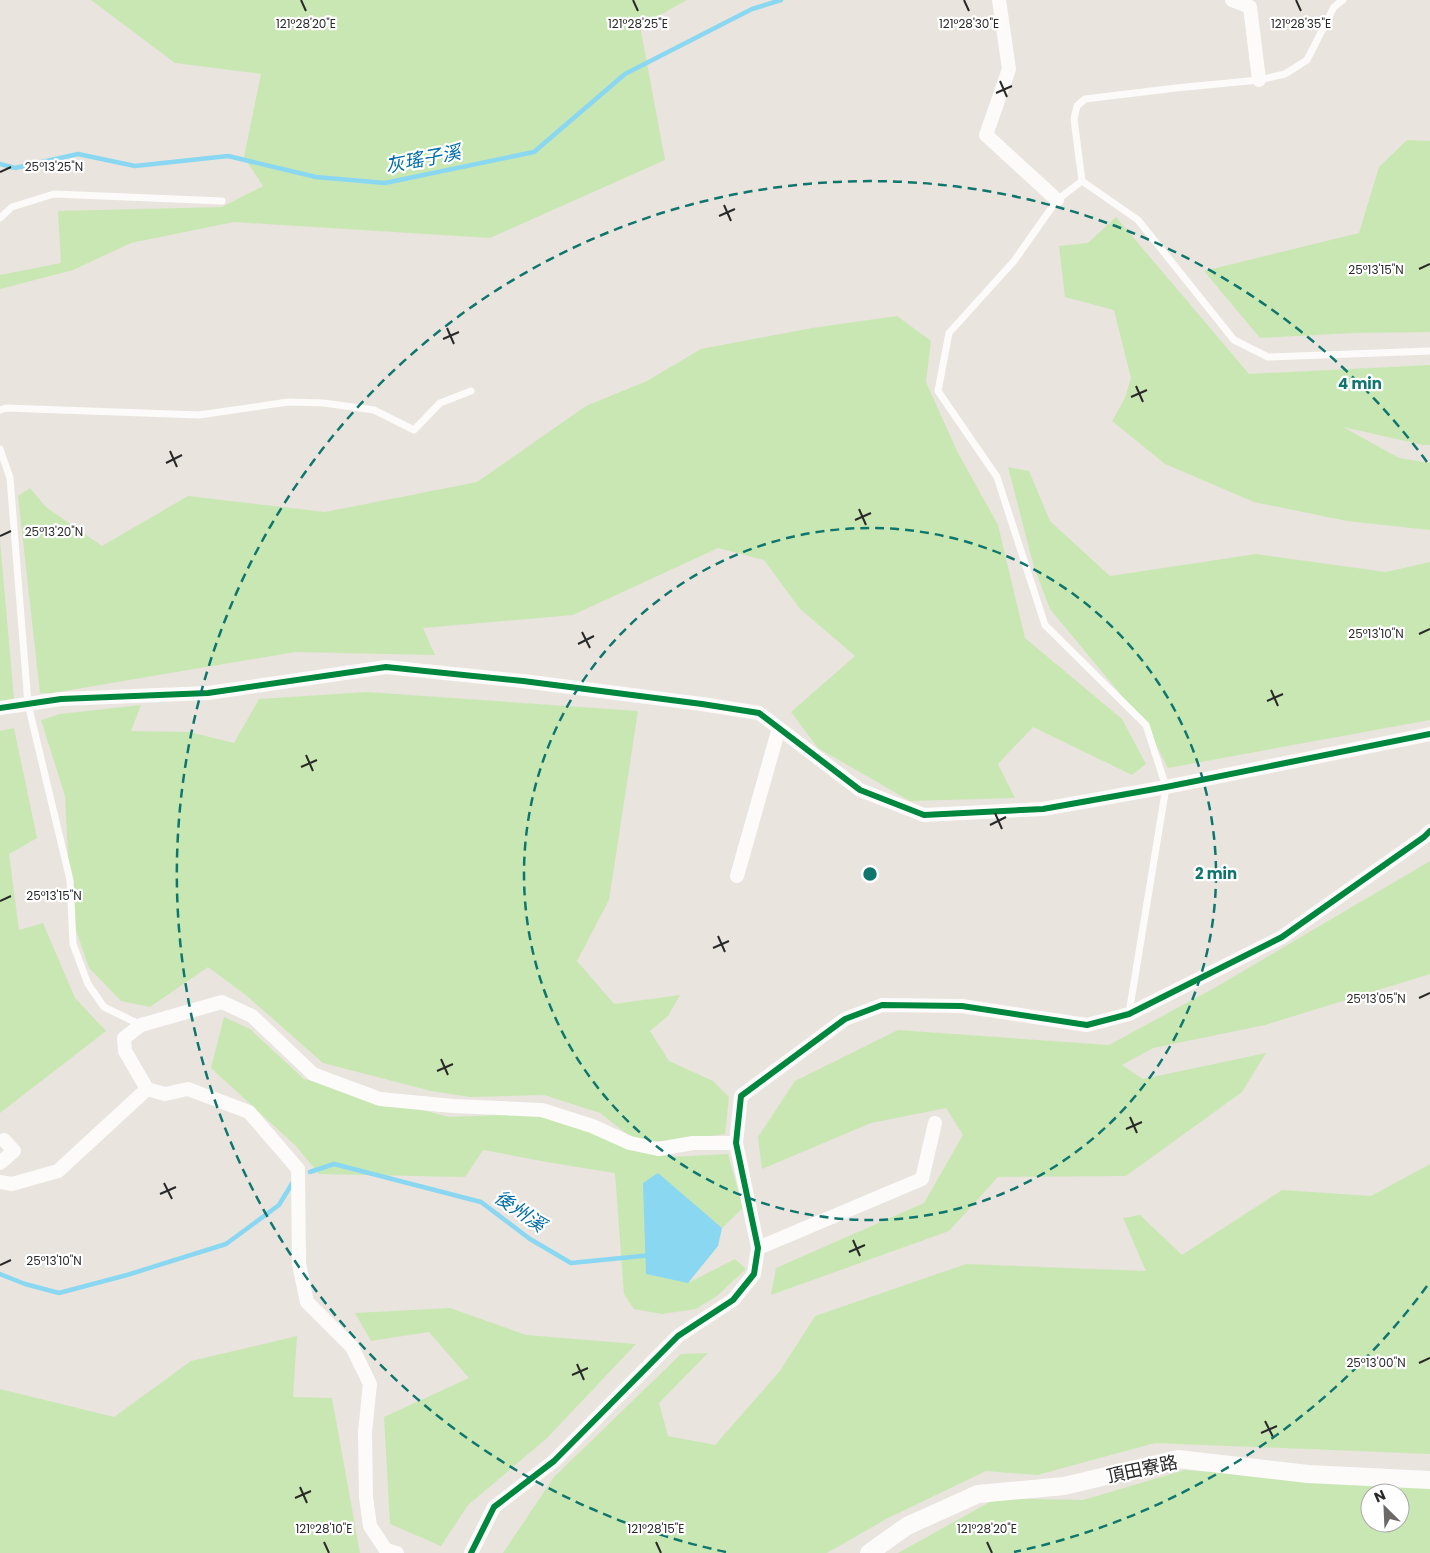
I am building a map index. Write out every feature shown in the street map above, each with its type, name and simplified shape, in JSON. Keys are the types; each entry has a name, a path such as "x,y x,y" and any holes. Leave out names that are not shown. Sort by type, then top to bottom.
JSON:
{"street":[{"path":"999,0 1009,69 986,135 1057,200"},
{"path":"1232,0 1250,7 1258,80"},
{"path":"0,708 61,699 208,693 386,668 523,681 702,704 760,714 860,790 924,815 1043,809 1166,787 1430,734"},
{"path":"737,876 779,728"},
{"path":"471,1553 494,1507 554,1462 678,1336 733,1300 754,1274 758,1248 736,1143 741,1096 844,1019 882,1005 962,1006 1087,1025 1129,1014 1282,937 1430,831"},
{"path":"397,1553 386,1550 370,1526 366,1496 365,1432 370,1384 352,1347 307,1302 299,1264 298,1169 249,1112 188,1089 165,1094 146,1089 126,1051 124,1038 141,1026 222,1002 252,1016 313,1074 380,1099 453,1106 542,1110 592,1126 630,1144 658,1149 693,1143 736,1143"},
{"path":"0,1182 12,1184 58,1170 146,1089"},
{"path":"758,1248 922,1179 936,1123"},
{"path":"0,1163 14,1151 4,1140"},
{"name":"頂田寮路","path":"869,1553 907,1526 978,1494 1064,1486 1178,1459 1308,1474 1430,1480"}],"lane":[{"path":"1344,0 1334,7 1307,60 1285,74 1258,80 1085,99 1077,106 1074,118 1082,181 1138,220 1234,340 1268,357 1430,351"},
{"path":"1082,181 1057,200 1014,261 949,333 938,391 997,477 1044,625 1146,725 1166,787 1129,1014"},
{"path":"0,218 12,207 54,194 222,201"},
{"path":"0,410 6,408 199,415 288,402 324,403 374,410 414,430 440,403 471,391"},
{"path":"0,449 10,478 28,704 70,880 73,944 88,984 104,1007 141,1026"}],"green space":[{"path":"91,0 687,0 640,26 665,160 490,238 234,222 131,243 73,270 0,289 0,275 61,263 58,211 222,207 263,186 244,157 261,74 175,63"},
{"path":"1407,140 1430,141 1430,332 1353,333 1260,338 1204,271 1359,233 1379,167"},
{"path":"1116,217 1249,374 1430,365 1430,445 1343,427 1399,458 1430,463 1430,530 1347,521 1254,502 1165,464 1112,421 1125,398 1131,378 1114,310 1065,297 1059,246 1088,243"},
{"path":"897,316 931,341 926,382 957,451 998,525 1025,638 1122,719 1146,764 1132,775 1033,727 998,764 1015,798 910,801 818,748 791,712 855,656 800,609 764,560 718,548 573,615 423,628 435,655 295,652 53,693 40,693 18,496 30,488 46,507 102,546 188,496 325,512 477,482 586,406 647,381 701,349 812,328"},
{"path":"1008,467 1029,471 1050,521 1110,576 1256,554 1386,572 1430,562 1430,720 1168,768 1146,725 1050,609 1034,567"},
{"path":"0,540 14,699 0,701"},
{"path":"367,692 638,711 609,900 577,961 614,1004 680,995 668,1016 650,1031 669,1061 713,1081 729,1097 725,1134 676,1141 636,1141 600,1113 544,1095 470,1097 431,1091 323,1063 247,996 208,967 150,1007 121,1001 89,968 71,915 65,796 41,720 60,714 141,705 131,731 189,732 234,743 259,699"},
{"path":"14,728 37,838 9,854 19,930 43,923 75,998 106,1031 0,1113 0,731"},
{"path":"1430,861 1430,974 1265,1025 1153,1048 1122,1065 1143,1079 1266,1053 1242,1092 1126,1176 998,1177 949,1231 771,1295 776,1268 924,1203 963,1135 946,1108 871,1123 762,1169 758,1137 795,1081 898,1030 1109,1045 1216,987"},
{"path":"224,1017 250,1029 304,1079 449,1117 535,1114 586,1130 628,1149 670,1157 728,1154 743,1208 722,1228 700,1210 688,1283 735,1259 746,1269 717,1296 696,1309 662,1314 634,1309 624,1294 615,1173 483,1150 465,1177 319,1174 296,1146 211,1068"},
{"path":"1430,1164 1430,1454 1155,1443 1037,1475 986,1471 886,1519 827,1553 503,1553 554,1477 681,1354 708,1353 659,1403 668,1436 715,1445 780,1371 815,1316 966,1264 1146,1271 1123,1218 1140,1215 1182,1255 1282,1190 1371,1196"},
{"path":"450,1308 526,1335 636,1344 547,1438 468,1505 441,1546 390,1524 384,1417 469,1378 429,1332 371,1341 355,1313"},
{"path":"297,1336 293,1397 332,1398 360,1553 0,1553 0,1389 114,1417 191,1361"},
{"path":"1185,1470 1362,1483 1360,1483 1360,1533 1410,1533 1410,1487 1430,1488 1430,1553 898,1553 997,1498 1083,1500"}],"water":[{"path":"658,1173 722,1228 718,1246 688,1283 646,1274 643,1183"}],"waterway":[{"name":"灰瑤子溪","path":"0,164 15,168 78,154 135,166 228,156 316,177 385,183 534,152 625,74 752,9 781,0"},
{"name":"後州溪","path":"310,1172 334,1164 481,1202 530,1239 571,1263 652,1255"},
{"name":"後州溪","path":"0,1274 25,1284 59,1293 127,1275 226,1244 279,1205 293,1182"}],"cycle path":[{"path":"0,708 61,699 208,693 386,667 523,681 759,713 860,790 924,815 1043,809 1166,787 1430,734"},
{"path":"471,1553 494,1507 554,1461 678,1336 733,1300 754,1274 758,1248 736,1143 741,1096 845,1019 882,1005 962,1006 1087,1025 1129,1014 1282,937 1430,831"}]}
